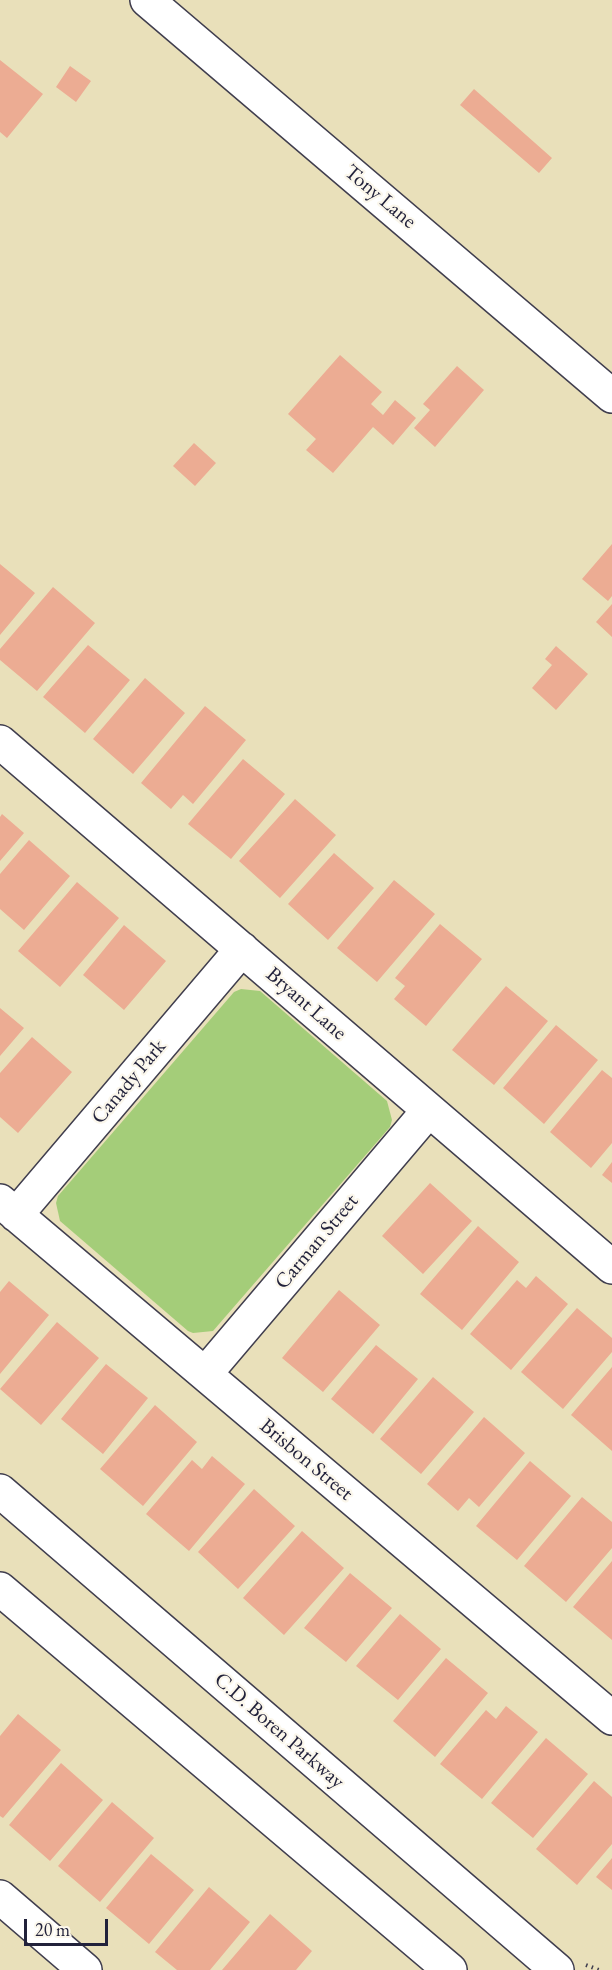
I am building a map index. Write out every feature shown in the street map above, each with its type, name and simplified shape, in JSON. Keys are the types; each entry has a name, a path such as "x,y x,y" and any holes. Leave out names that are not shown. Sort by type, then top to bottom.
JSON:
{"street":[{"name":"Tony Lane","path":"147,0 612,396"},
{"name":"Bryant Lane","path":"0,742 612,1267"},
{"name":"Canady Park","path":"8,1208 242,949"},
{"name":"Carman Street","path":"205,1374 429,1110"},
{"name":"Brisbon Street","path":"8,1208 612,1718"},
{"name":"C.D. Boren Parkway","path":"0,1491 557,1970"},
{"path":"0,1589 450,1970"},
{"path":"0,1897 85,1970"}],"green space":[{"path":"241,989 260,991 387,1101 392,1120 390,1127 213,1331 193,1333 60,1221 56,1203 58,1196 234,992"}],"building":[{"path":"0,60 43,94 7,138 0,132"},
{"path":"70,66 91,81 76,102 56,87"},
{"path":"474,89 552,158 539,173 460,105"},
{"path":"340,355 382,392 371,404 383,415 395,400 416,418 393,445 373,427 333,473 306,450 316,439 288,414"},
{"path":"457,366 484,390 435,447 414,428 430,410 423,404"},
{"path":"194,443 216,463 195,486 173,466"},
{"path":"612,544 612,596 608,601 582,579"},
{"path":"0,564 35,593 0,635"},
{"path":"53,587 95,623 37,691 0,660 0,649"},
{"path":"612,604 612,637 596,622"},
{"path":"88,645 130,680 85,733 43,697"},
{"path":"556,646 588,674 556,710 532,688 552,665 545,659"},
{"path":"145,678 185,713 133,774 93,739"},
{"path":"205,706 246,740 193,804 183,795 171,809 141,783"},
{"path":"243,759 285,794 231,859 188,824"},
{"path":"295,799 336,835 280,898 239,861"},
{"path":"2,814 24,833 0,861 0,817"},
{"path":"29,840 70,876 24,930 0,909 0,874"},
{"path":"334,853 374,888 328,940 288,904"},
{"path":"394,880 435,914 377,982 337,948"},
{"path":"77,882 119,918 60,987 18,951"},
{"path":"440,924 482,959 426,1026 394,999 405,986 395,978"},
{"path":"124,925 166,961 124,1010 83,975"},
{"path":"506,986 548,1021 494,1085 452,1050"},
{"path":"0,1008 24,1028 0,1056"},
{"path":"556,1025 598,1060 544,1124 503,1088"},
{"path":"32,1037 72,1072 18,1133 0,1117 0,1073"},
{"path":"602,1070 612,1078 612,1143 591,1168 550,1132"},
{"path":"612,1162 612,1183 602,1175"},
{"path":"430,1183 472,1221 423,1274 382,1236"},
{"path":"478,1226 519,1262 462,1330 420,1294"},
{"path":"536,1276 568,1304 511,1370 470,1334 517,1280 526,1288"},
{"path":"9,1281 49,1315 0,1374 0,1292"},
{"path":"339,1290 380,1325 323,1392 282,1358"},
{"path":"577,1308 612,1338 612,1352 563,1409 521,1372"},
{"path":"57,1322 99,1358 41,1425 0,1389"},
{"path":"376,1345 418,1379 373,1434 331,1399"},
{"path":"106,1364 148,1398 103,1454 61,1419"},
{"path":"612,1367 612,1451 571,1415"},
{"path":"433,1377 474,1412 421,1474 380,1439"},
{"path":"155,1405 197,1442 143,1506 100,1469"},
{"path":"484,1417 525,1453 479,1507 469,1498 458,1511 427,1484"},
{"path":"212,1456 245,1484 189,1551 146,1514 192,1460 202,1469"},
{"path":"530,1461 571,1496 517,1560 476,1526"},
{"path":"254,1489 295,1526 238,1589 198,1552"},
{"path":"582,1497 612,1522 612,1548 566,1602 524,1566"},
{"path":"302,1531 344,1568 284,1635 243,1598"},
{"path":"612,1561 612,1640 573,1607"},
{"path":"350,1573 392,1608 346,1662 304,1628"},
{"path":"400,1614 441,1649 398,1700 356,1666"},
{"path":"446,1658 488,1693 435,1757 393,1721"},
{"path":"506,1706 538,1732 482,1799 440,1764 486,1710 496,1719"},
{"path":"18,1714 61,1750 3,1818 0,1816 0,1736"},
{"path":"546,1738 588,1774 533,1838 491,1803"},
{"path":"61,1763 103,1800 50,1861 9,1825"},
{"path":"594,1781 612,1797 612,1844 577,1885 536,1849"},
{"path":"112,1802 154,1838 100,1902 58,1866"},
{"path":"151,1854 194,1890 149,1944 106,1908"},
{"path":"612,1858 612,1890 596,1877"},
{"path":"209,1887 250,1922 210,1970 177,1970 155,1952"},
{"path":"270,1914 312,1951 296,1970 222,1970"}]}
